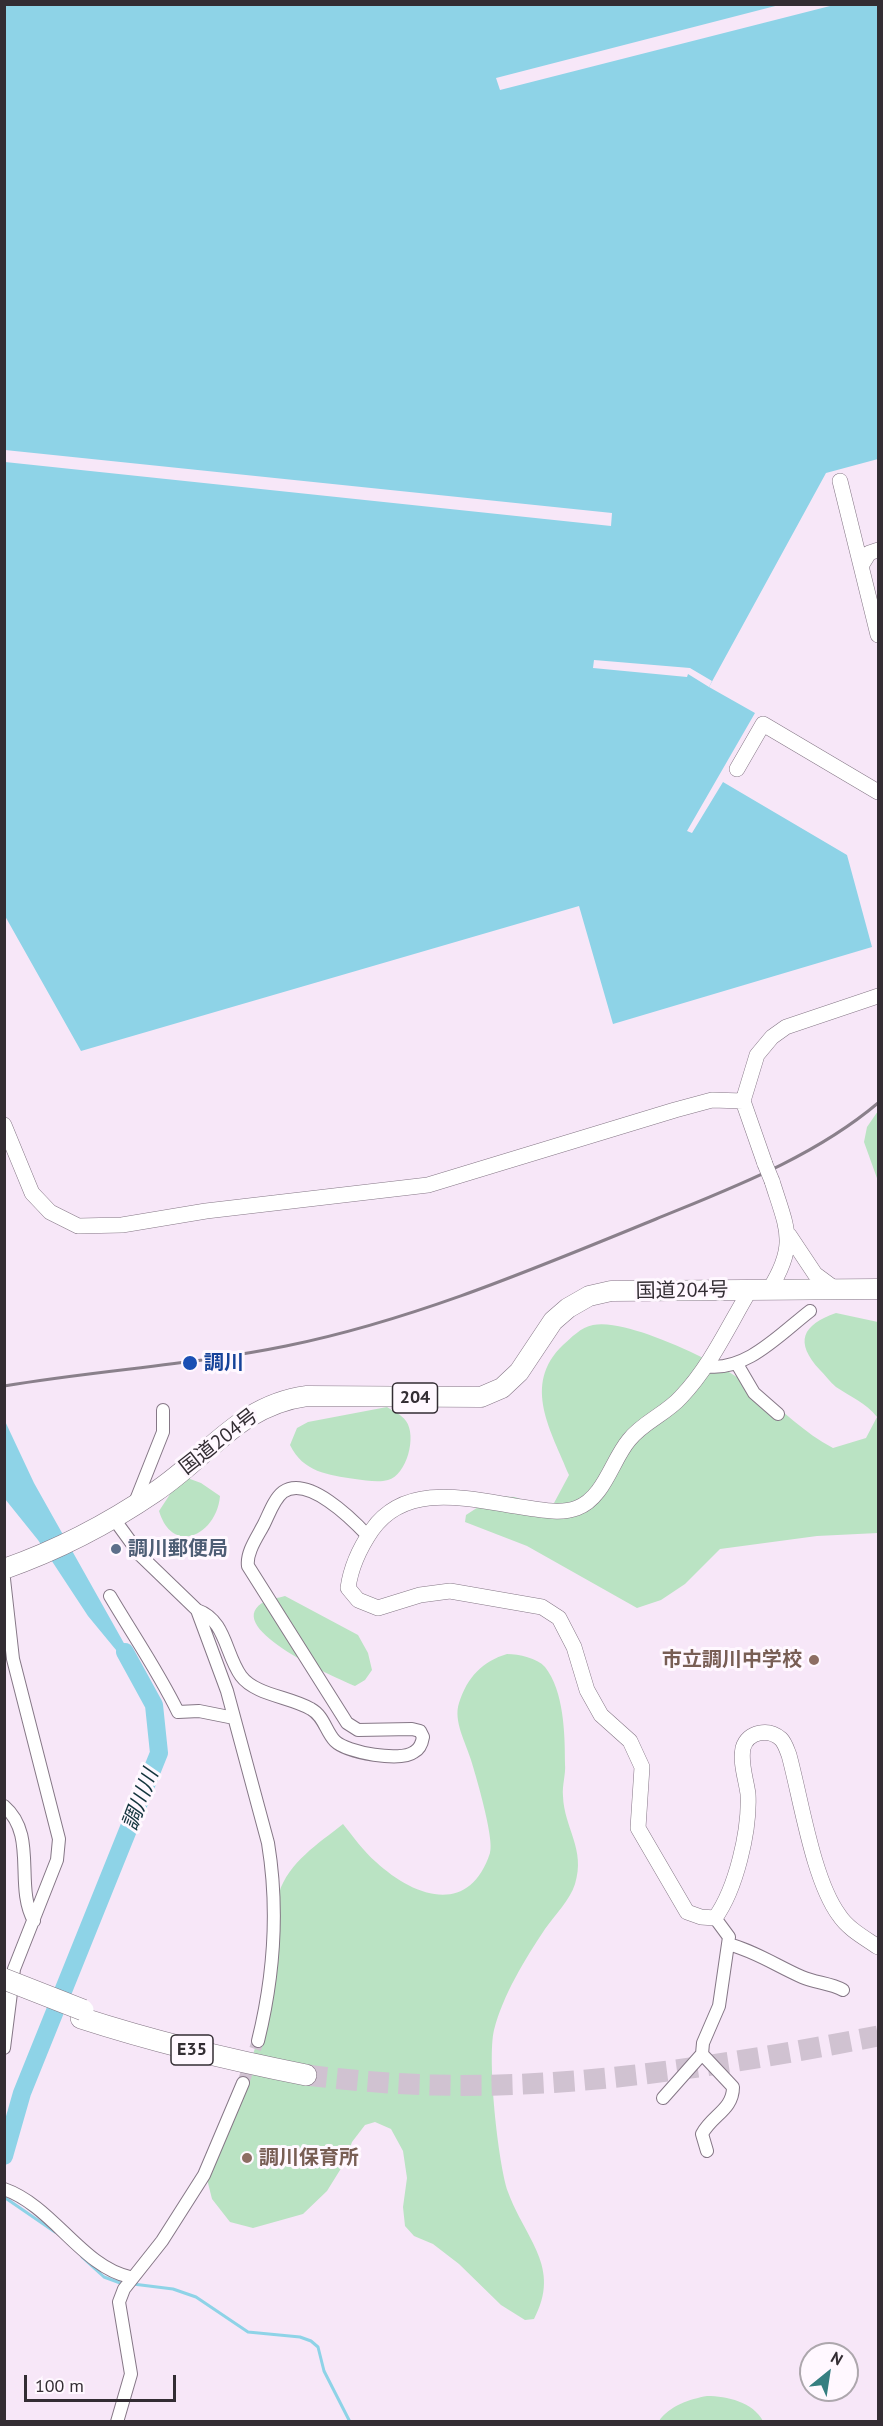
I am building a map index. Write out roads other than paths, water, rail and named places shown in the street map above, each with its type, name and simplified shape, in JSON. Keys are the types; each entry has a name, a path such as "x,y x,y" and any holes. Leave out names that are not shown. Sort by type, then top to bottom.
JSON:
{"highway":[{"name":"国道204号","path":"4,1569 39,1556 114,1519 199,1458 240,1422 259,1409 281,1400 307,1396 481,1397 502,1388 519,1372 553,1321 589,1296 611,1291 879,1289"},
{"name":"E35","path":"4,1979 82,2014"},
{"name":"E35","path":"4,1987 141,2037 228,2059 307,2071"}],"street":[{"path":"840,482 879,635"},
{"path":"861,566 869,553 879,550"},
{"path":"736,769 763,724 879,792"},
{"path":"838,1291 815,1274 789,1234 743,1101 757,1055 772,1037 786,1027 879,996"},
{"path":"4,1125 32,1193 50,1212 78,1226 111,1225 428,1185 693,1105 712,1100 743,1101"},
{"path":"663,2098 702,2054 703,2043 718,2006 729,1937 715,1918 701,1917 687,1912 638,1828 642,1767 630,1741 601,1715 587,1690 574,1647 559,1618 542,1607 450,1590 420,1595 378,1608 358,1600 348,1588 351,1566 381,1517 417,1498 450,1496 555,1512 579,1508 597,1493 628,1440 642,1426 669,1410 683,1396 786,1258 789,1234"},
{"path":"705,1366 715,1368 737,1364 810,1311"},
{"path":"737,1364 754,1393 778,1414"},
{"path":"133,1506 163,1432 163,1410"},
{"path":"114,1519 141,1556 197,1610 214,1619 241,1677 250,1685 299,1702 315,1711 335,1741 344,1748 400,1757 414,1753 422,1745 423,1737 420,1731 412,1729 358,1730 347,1723 248,1566 249,1556 274,1504 281,1493 291,1488 302,1489 327,1500 368,1536"},
{"path":"4,1579 13,1659 59,1839 57,1860 14,1969 4,2048"},
{"path":"110,1596 143,1652 156,1667 178,1712 199,1711 234,1719"},
{"path":"197,1610 234,1719 268,1843 272,1867 275,1928 273,1957 258,2041"},
{"path":"715,1918 721,1910 740,1856 746,1830 748,1794 742,1763 743,1746 748,1738 759,1732 769,1732 782,1740 789,1755 823,1887 839,1916 860,1936 879,1947"},
{"path":"4,1806 22,1834 27,1909 34,1921"},
{"path":"728,1944 749,1950 805,1978 829,1982 843,1990"},
{"path":"702,2054 733,2087 730,2104 702,2134 707,2151"},
{"path":"117,2421 131,2374 120,2302 128,2282 151,2256 204,2175 243,2083"},
{"path":"8,2191 57,2224 105,2268 128,2282"}],"water":[{"path":"4,5 878,5 878,459 826,473 709,687 755,713 687,831 692,833 723,782 847,855 872,947 613,1024 579,906 81,1051 5,916"},
{"path":"4,1419 34,1483 139,1670 135,1673 88,1616 38,1540 5,1499"}],"waterway":[{"name":"調川川","path":"4,2156 22,2093 159,1753 154,1705 125,1652"},
{"path":"4,2197 55,2232"},
{"path":"82,2257 104,2277 123,2284"},
{"path":"133,2284 173,2289 196,2297 248,2332 300,2337 311,2341 318,2347 324,2371 350,2422"}],"tunnel":[{"path":"306,2075 369,2082 417,2084 545,2083 601,2079 713,2065 878,2036"},
{"path":"243,2083 258,2041"}],"railway":[{"path":"4,1386 251,1353 334,1335 428,1307 566,1256 744,1182 800,1155 853,1122 878,1103"}],"place":[{"name":"調川","path":"190,1363"},
{"name":"調川郵便局","path":"116,1549"},
{"name":"市立調川中学校","path":"814,1660"},
{"name":"調川保育所","path":"247,2158"}]}
